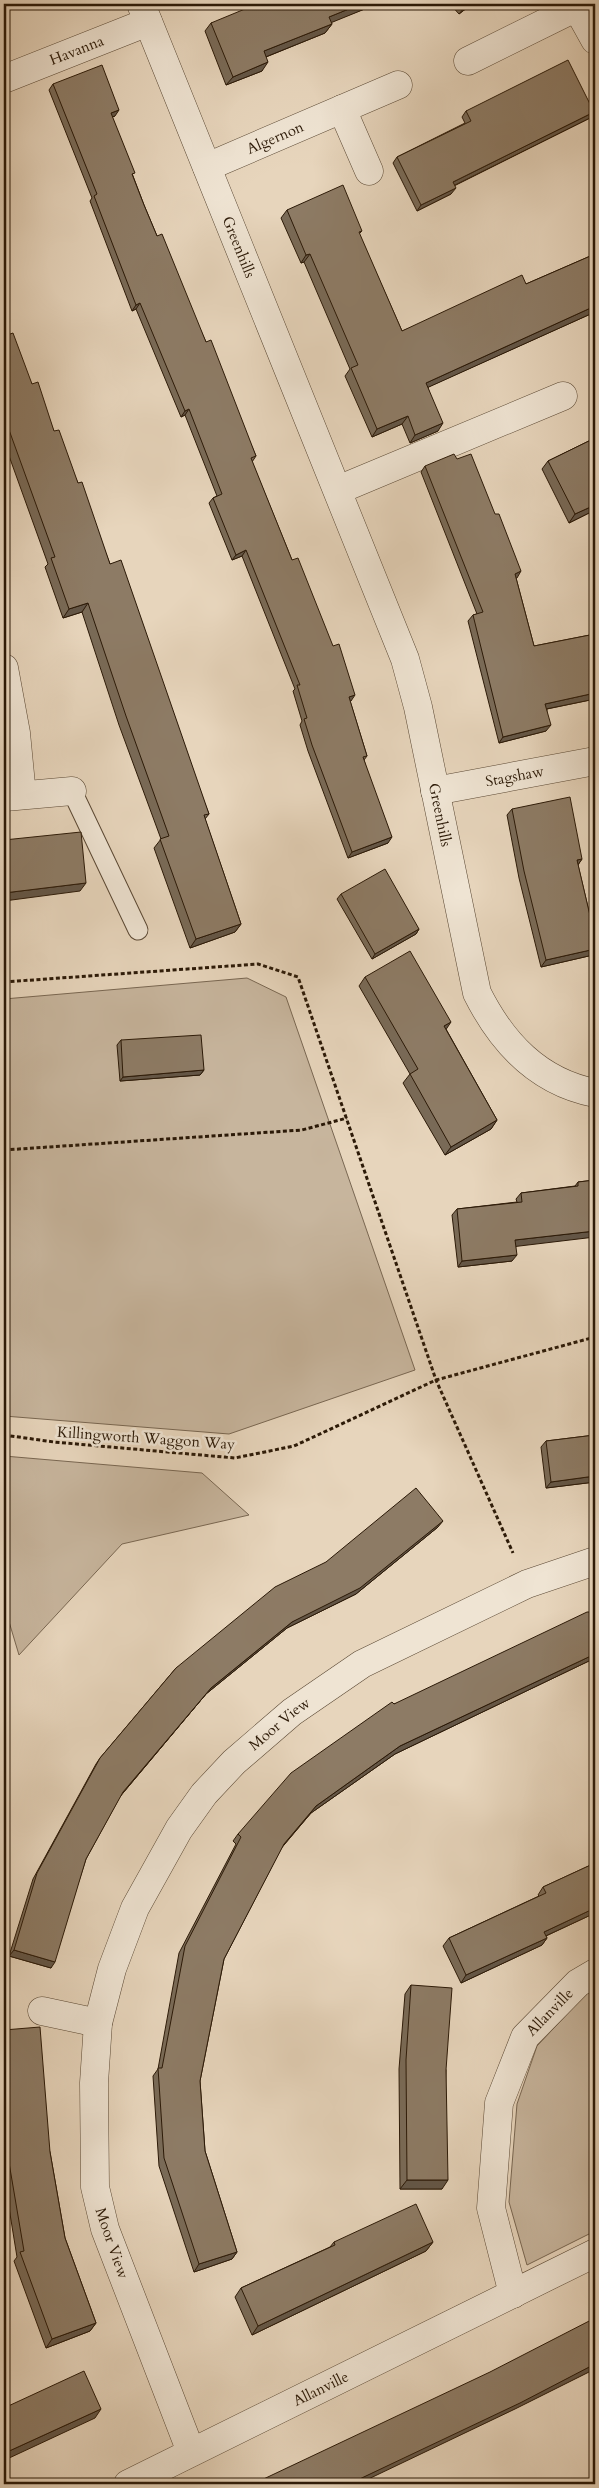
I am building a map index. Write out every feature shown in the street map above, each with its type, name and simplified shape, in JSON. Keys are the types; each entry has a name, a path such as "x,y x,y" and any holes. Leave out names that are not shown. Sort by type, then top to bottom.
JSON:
{"street":[{"path":"468,61 576,5 595,40"},
{"name":"Havanna","path":"4,80 144,13"},
{"name":"Greenhills","path":"144,13 405,658 418,707 477,993 492,1023 513,1049 540,1070 582,1090 595,1093"},
{"name":"Algernon","path":"207,167 398,85"},
{"path":"342,109 369,171"},
{"path":"338,490 563,396"},
{"path":"4,668 16,733 13,796 72,791"},
{"name":"Stagshaw","path":"435,791 595,761"},
{"name":"Moor View","path":"191,2452 105,2229 95,2187 94,2083 98,2023 112,1969 135,1908 179,1829 204,1794 234,1762 292,1712 362,1664 527,1584 595,1561"},
{"name":"Allanville","path":"513,2294 491,2208 499,2103 525,2037 578,1983 595,1972"},
{"path":"42,2011 98,2023"},
{"name":"Allanville","path":"128,2484 595,2253"}],"lane":[{"path":"72,791 138,930"}],"path":[{"path":"4,982 258,964 298,977 436,1380 527,1584"},
{"path":"4,1150 302,1130 346,1118"},
{"name":"Killingworth Waggon Way","path":"4,1435 54,1442 235,1458 294,1446 436,1380 595,1337"}],"shaded area":[{"path":"247,978 286,997 415,1370 229,1434 4,1416 4,999"},
{"path":"4,1456 202,1473 249,1515 122,1544 19,1655 4,1605"},
{"path":"595,1989 595,2231 527,2265 509,2202 517,2104 537,2046 585,1995"}],"building":[{"path":"257,4 361,4 329,17 332,24 264,51 268,62 233,77 211,23"},
{"path":"460,4 468,4 464,8"},
{"path":"568,60 594,112 453,182 456,188 421,205 397,157 471,121 466,111"},
{"path":"102,65 119,110 111,113 135,173 132,174 144,205 157,236 162,234 206,342 211,340 256,456 251,458 292,560 298,558 333,646 339,644 355,695 349,697 367,756 363,757 392,837 352,852 312,745 304,719 307,718 297,685 300,685 246,550 236,555 213,498 222,494 189,409 185,411 140,303 136,305 94,196 97,194 53,84"},
{"path":"343,185 362,231 359,232 402,331 522,275 526,284 595,254 595,306 426,383 443,423 415,435 408,416 377,429 351,368 358,365 310,254 306,255 287,210"},
{"path":"13,333 32,384 38,382 54,431 59,430 78,483 82,482 110,564 121,560 209,814 204,815 241,924 196,939 160,839 169,836 88,603 69,609 51,558 55,557 4,416 4,336"},
{"path":"595,438 595,505 575,514 548,461"},
{"path":"454,454 457,459 471,454 495,514 499,514 521,571 515,574 534,646 595,634 595,693 545,704 551,725 503,737 473,615 483,612 425,466"},
{"path":"570,797 582,859 577,860 595,937 595,949 546,960 524,871 512,809"},
{"path":"81,832 86,883 4,893 4,840"},
{"path":"385,869 419,929 375,954 341,894"},
{"path":"410,951 451,1022 444,1026 497,1120 451,1147 410,1074 418,1069 365,977"},
{"path":"201,1035 204,1070 123,1077 121,1040"},
{"path":"595,1180 595,1231 515,1240 517,1255 462,1261 457,1209 522,1202 521,1193 578,1186 578,1182"},
{"path":"595,1435 595,1476 551,1482 546,1441"},
{"path":"416,1488 443,1521 360,1588 292,1622 211,1688 123,1792 86,1859 55,1962 14,1950 37,1873 100,1758 176,1668 275,1587 326,1562"},
{"path":"587,1612 595,1612 595,1654 400,1746 316,1806 284,1844 224,1959 200,2081 205,2151 237,2252 199,2264 164,2158 158,2068 162,2068 185,1946 241,1837 238,1834 291,1773 392,1702 394,1704"},
{"path":"595,1863 595,1908 544,1932 547,1938 466,1975 449,1938 546,1893 543,1887"},
{"path":"411,1985 452,1988 446,2070 448,2180 407,2180 406,2060"},
{"path":"40,2027 50,2152 65,2238 96,2323 52,2339 20,2252 24,2251 5,2139 8,2139 4,2096 4,2030"},
{"path":"416,2204 433,2242 258,2326 241,2288 335,2245 334,2242"},
{"path":"595,2318 595,2364 520,2403 349,2484 253,2484 490,2372"},
{"path":"84,2371 101,2409 7,2452 9,2456 4,2458 4,2408"}]}
